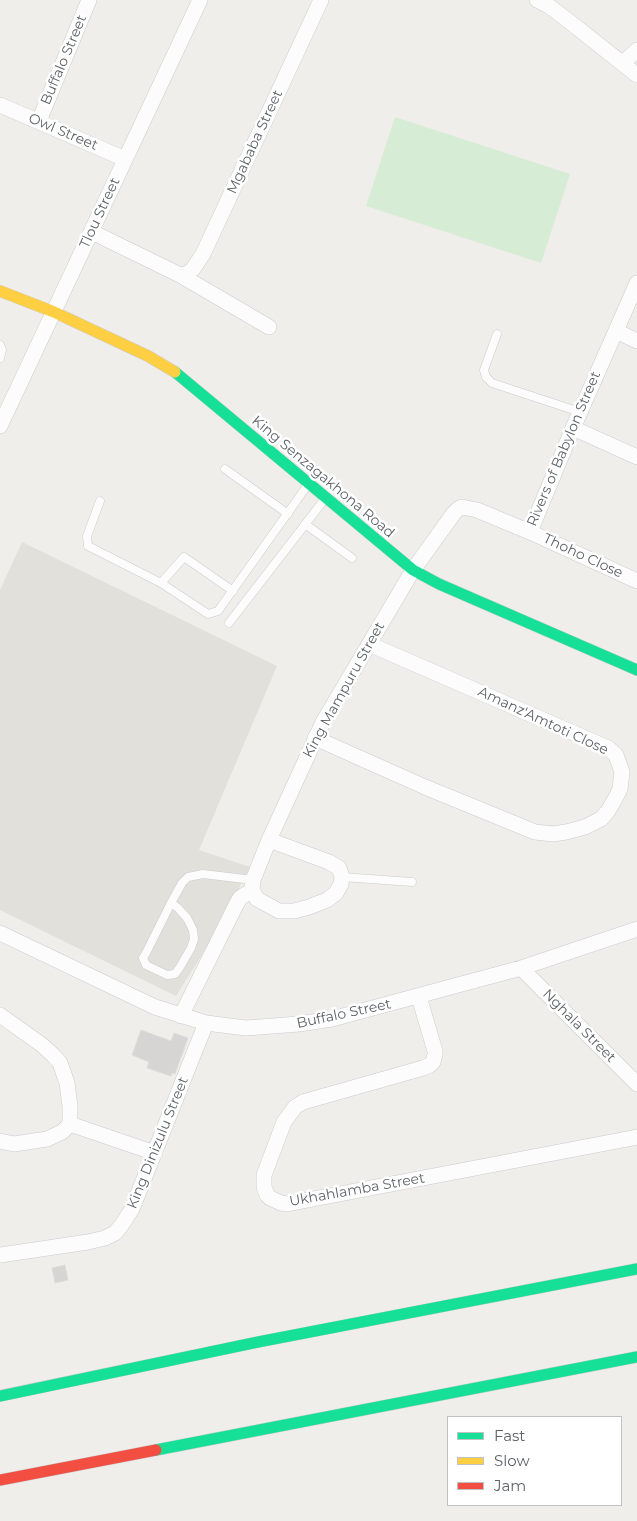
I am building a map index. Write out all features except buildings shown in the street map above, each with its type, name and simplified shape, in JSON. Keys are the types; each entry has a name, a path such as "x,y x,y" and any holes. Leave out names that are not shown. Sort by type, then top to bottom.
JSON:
{"main road":[{"name":"King Senzagakhona Road","path":"0,291 54,312 148,356 173,371 413,570 439,584 637,670"},
{"path":"0,1396 258,1342 637,1269"},
{"path":"0,1480 637,1357"}],"street":[{"name":"Buffalo Street","path":"39,121 89,0"},
{"name":"Tlou Street","path":"0,426 200,0"},
{"name":"Mgababa Street","path":"180,275 186,274 193,269 203,254 321,0"},
{"path":"537,0 549,6 637,75"},
{"path":"623,63 637,50"},
{"name":"Owl Street","path":"0,105 125,159"},
{"path":"92,232 180,275 269,327"},
{"name":"Rivers of Babylon Street","path":"413,570 454,513 462,507 477,510 530,532 573,428 637,283"},
{"path":"616,331 637,341"},
{"path":"573,428 637,457"},
{"name":"Thoho Close","path":"530,532 637,581"},
{"name":"King Mampuru Street","path":"181,1016 236,905 253,885 270,840 315,738 413,570"},
{"name":"Amanz'Amtoti Close","path":"315,738 425,787 535,832 553,834 585,827 601,819 615,800 620,789 622,772 616,755 608,748 369,644"},
{"path":"253,885 257,899 266,905 279,911 294,911 327,900 336,893 341,884 342,877 339,868 329,862 270,840"},
{"name":"Buffalo Street","path":"0,933 139,999 181,1016 206,1023 246,1028 299,1024 332,1019 521,968 636,931"},
{"name":"Nghala Street","path":"521,968 637,1084"},
{"name":"Ukhahlamba Street","path":"419,997 435,1051 434,1059 430,1065 304,1102 295,1107 284,1122 264,1175 264,1187 270,1198 287,1204 637,1137"},
{"path":"0,1015 42,1045 60,1063 67,1083 70,1106 70,1124 62,1132 47,1139 14,1144 0,1141"},
{"name":"King Dinizulu Street","path":"0,1255 88,1242 105,1238 115,1233 128,1218 132,1209 206,1023"},
{"path":"70,1124 155,1153"}],"lane":[{"path":"497,334 484,370 486,377 492,383 580,412"},
{"path":"0,345 2,350 0,358"},
{"path":"225,469 288,514"},
{"path":"100,501 87,536 88,546 161,583 208,614 218,611 308,484"},
{"path":"229,623 325,498"},
{"path":"305,524 352,558"},
{"path":"161,583 184,557 233,591"},
{"path":"171,903 187,918 194,939 180,968 175,974 167,975 146,965 143,958 171,903 182,883 188,877 203,874 253,885"},
{"path":"342,877 412,882"}],"shaded area":[{"path":"22,542 277,666 199,850 250,867 217,931 176,996 0,910 0,590"}],"green space":[{"path":"395,117 570,174 541,263 366,206"}],"traffic: fast":[{"path":"175,372 413,570 439,584 637,670"},
{"path":"0,1396 258,1342 637,1269"},
{"path":"156,1450 637,1357"}],"traffic: slow":[{"path":"0,291 54,312 148,356 175,372"}],"traffic: jam":[{"path":"0,1480 156,1450"}]}
